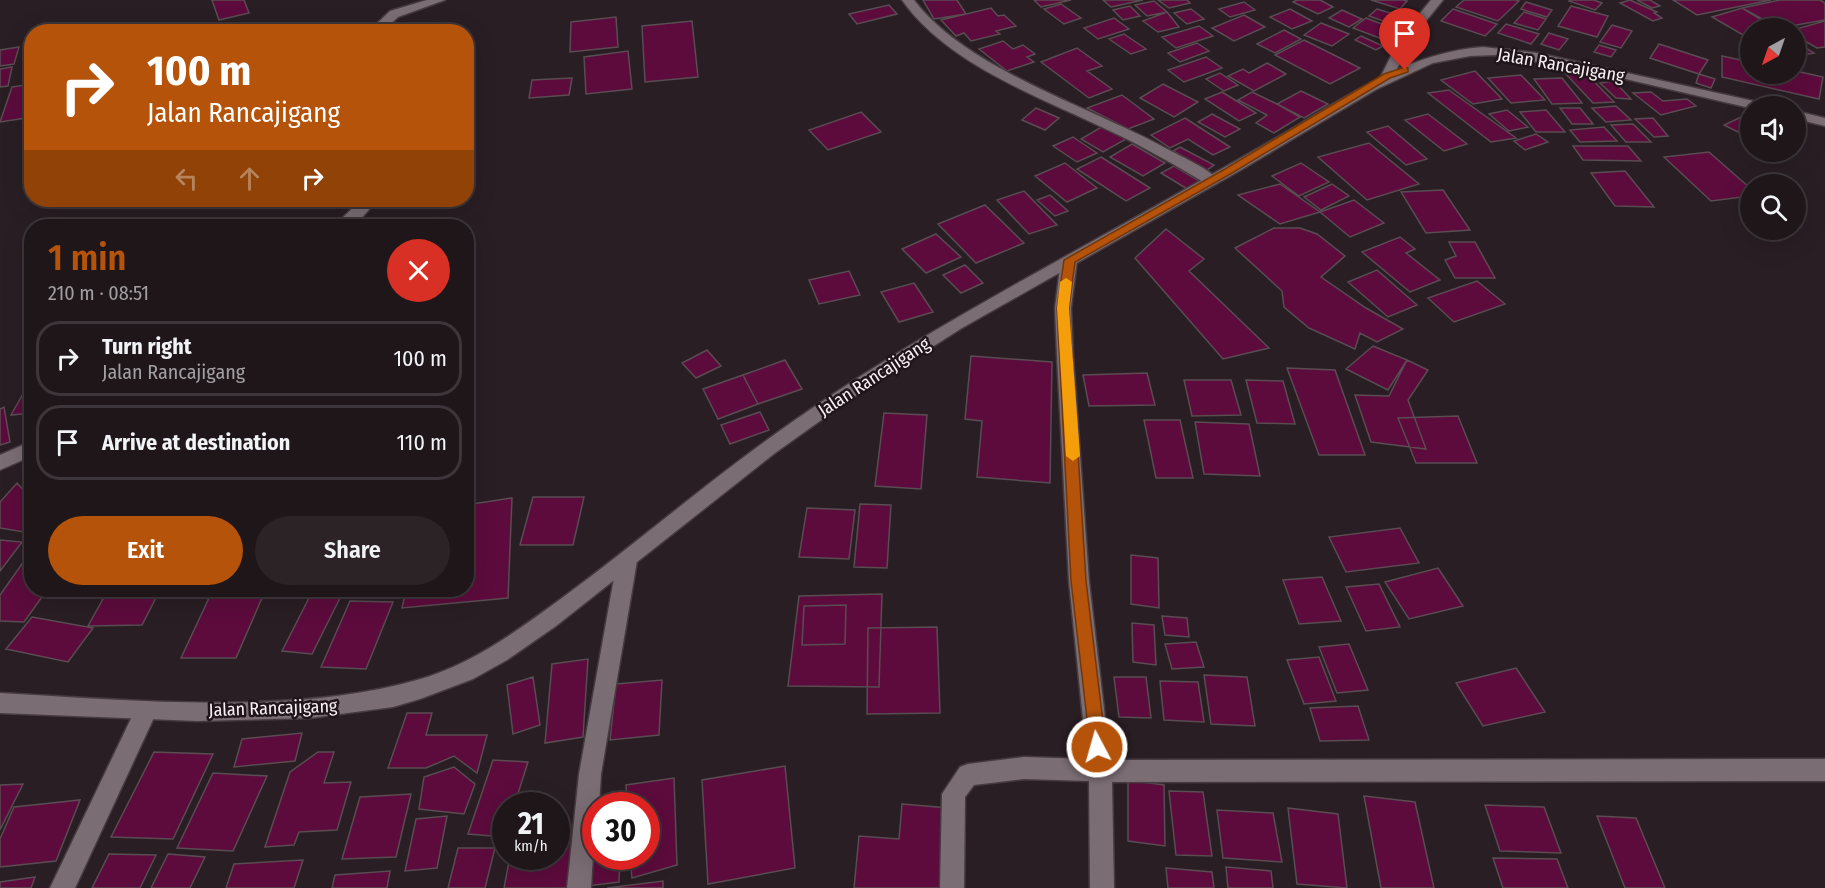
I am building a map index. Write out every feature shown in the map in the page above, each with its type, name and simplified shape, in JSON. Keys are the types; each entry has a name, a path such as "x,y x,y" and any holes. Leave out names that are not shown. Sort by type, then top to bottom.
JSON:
{"street":[{"path":"383,24 394,14 439,0"},
{"path":"908,0 928,24 991,67 1141,141 1212,181"},
{"path":"1387,76 1407,36 1437,0"},
{"name":"Jalan Rancajigang","path":"0,703 146,711 315,710 372,701 447,680 504,651 627,561 729,478 847,393 925,343 1212,181 1387,76 1440,58 1476,51 1495,51 1594,69 1740,102"},
{"path":"1806,117 1825,122"},
{"path":"352,219 363,207"},
{"path":"1070,260 1063,308 1078,581 1100,771 1102,888"},
{"path":"0,463 24,452"},
{"path":"579,888 590,774 627,561"},
{"path":"62,888 146,711"},
{"path":"952,888 954,794 968,775 1024,768 1100,771 1825,770"}],"building":[{"path":"212,0 244,0 249,13 219,20"},
{"path":"923,0 957,0 966,14 934,19"},
{"path":"1034,0 1071,0 1041,7"},
{"path":"1103,0 1143,0 1111,7"},
{"path":"1158,0 1187,0 1190,3 1169,8"},
{"path":"1320,0 1333,7 1318,14 1293,2"},
{"path":"1371,0 1403,0 1407,1 1400,9"},
{"path":"1464,0 1519,1 1498,21 1456,7"},
{"path":"1570,0 1594,0 1602,3 1595,10"},
{"path":"1630,0 1657,12 1654,13 1662,18 1653,21 1620,3"},
{"path":"1637,0 1650,0 1660,6 1652,8"},
{"path":"1673,0 1771,0 1697,15"},
{"path":"1780,0 1820,0 1825,3 1825,20 1806,23 1806,18 1760,18 1742,8"},
{"path":"1154,1 1167,12 1147,16 1135,5"},
{"path":"1244,2 1255,10 1230,17 1219,9"},
{"path":"1526,2 1552,10 1547,17 1521,9"},
{"path":"1061,4 1081,18 1064,24 1044,9"},
{"path":"889,5 897,14 857,24 849,14"},
{"path":"1130,6 1140,16 1123,20 1113,10"},
{"path":"1571,6 1608,16 1597,37 1558,26"},
{"path":"991,8 998,16 1004,15 1016,26 996,31 1000,34 971,41 964,33 956,36 941,20"},
{"path":"1742,8 1758,18 1740,18 1740,33 1712,17"},
{"path":"1191,9 1204,19 1187,24 1174,13"},
{"path":"1290,9 1312,21 1292,29 1270,17"},
{"path":"1377,9 1394,14 1386,22 1369,16"},
{"path":"1453,9 1497,24 1485,36 1441,21"},
{"path":"1342,10 1362,19 1349,27 1329,18"},
{"path":"1167,12 1179,27 1158,32 1143,21"},
{"path":"1524,12 1546,19 1538,30 1514,23"},
{"path":"1244,15 1265,27 1234,41 1212,28"},
{"path":"616,17 618,47 570,52 571,22"},
{"path":"1114,18 1129,29 1098,39 1084,28"},
{"path":"1366,18 1395,29 1382,39 1353,28"},
{"path":"692,21 698,77 645,82 642,26"},
{"path":"1825,21 1825,47 1817,48 1806,42 1806,26"},
{"path":"1321,23 1349,34 1332,46 1304,35"},
{"path":"1506,24 1539,34 1531,44 1498,33"},
{"path":"1612,25 1632,31 1621,48 1600,42"},
{"path":"1199,26 1213,36 1176,48 1162,37"},
{"path":"1284,30 1301,39 1275,53 1257,44"},
{"path":"1549,33 1568,39 1559,50 1541,44"},
{"path":"1124,34 1146,49 1131,54 1109,39"},
{"path":"1361,36 1383,46 1376,50 1355,40"},
{"path":"1304,40 1360,68 1330,84 1275,55"},
{"path":"1003,41 1013,49 1023,45 1035,54 1027,57 1034,62 1007,71 979,49"},
{"path":"1197,43 1209,51 1180,62 1168,53"},
{"path":"1659,44 1708,60 1699,74 1650,58"},
{"path":"1599,45 1616,50 1611,57 1594,52"},
{"path":"19,47 14,64 0,66 0,50"},
{"path":"1077,48 1102,66 1087,71 1112,89 1089,98 1041,62"},
{"path":"1806,48 1814,53 1806,54"},
{"path":"628,51 632,89 586,94 584,57"},
{"path":"1722,56 1740,60 1740,81 1722,77"},
{"path":"1206,57 1222,68 1184,82 1168,70"},
{"path":"1267,63 1286,74 1254,91 1228,76 1243,69 1249,73"},
{"path":"12,67 8,86 0,87 0,69"},
{"path":"1475,71 1502,99 1473,104 1441,80"},
{"path":"1584,71 1614,102 1593,103 1564,72"},
{"path":"1220,73 1238,85 1224,91 1206,79"},
{"path":"1806,73 1823,77 1819,99 1753,84 1806,84"},
{"path":"1699,74 1715,79 1711,88 1696,83"},
{"path":"1521,75 1545,100 1511,103 1488,78"},
{"path":"572,78 569,95 529,98 532,80"},
{"path":"1562,78 1582,103 1552,104 1534,79"},
{"path":"1614,81 1631,99 1616,98 1600,83"},
{"path":"1163,84 1198,102 1174,117 1140,98"},
{"path":"24,85 24,118 0,122 12,87"},
{"path":"1449,90 1516,138 1491,142 1428,93"},
{"path":"1301,91 1328,104 1304,118 1277,104"},
{"path":"1222,92 1256,113 1239,121 1205,99"},
{"path":"1252,92 1300,117 1274,133 1256,123 1267,115 1238,100"},
{"path":"1651,92 1663,101 1687,99 1696,106 1661,115 1633,93"},
{"path":"1122,95 1154,119 1128,129 1087,108"},
{"path":"1616,106 1631,120 1606,122 1592,108"},
{"path":"1036,108 1059,118 1045,130 1022,120"},
{"path":"1560,108 1580,108 1593,124 1572,124"},
{"path":"1507,110 1528,127 1509,131 1489,114"},
{"path":"1546,110 1565,132 1536,132 1520,112"},
{"path":"861,112 881,132 828,150 809,130"},
{"path":"1212,114 1240,129 1225,137 1198,122"},
{"path":"1428,114 1467,144 1444,151 1405,120"},
{"path":"1185,118 1230,147 1213,155 1188,139 1170,148 1151,135"},
{"path":"1653,118 1668,136 1654,137 1635,119"},
{"path":"1740,118 1740,133 1724,125"},
{"path":"1633,124 1651,142 1626,142 1611,125"},
{"path":"1103,126 1126,139 1103,152 1081,139"},
{"path":"1388,126 1427,159 1406,165 1367,132"},
{"path":"1604,127 1617,141 1580,142 1570,130"},
{"path":"1536,134 1548,142 1525,150 1514,141"},
{"path":"1073,137 1097,153 1077,162 1053,146"},
{"path":"1369,143 1419,184 1367,200 1318,157"},
{"path":"1132,144 1165,163 1143,176 1110,157"},
{"path":"1573,146 1628,146 1641,161 1583,160"},
{"path":"1180,147 1214,165 1207,170 1173,151"},
{"path":"1709,152 1740,179 1740,197 1711,201 1664,157"},
{"path":"1101,157 1150,188 1126,201 1077,169"},
{"path":"1065,163 1097,188 1067,202 1035,176"},
{"path":"1301,163 1329,182 1299,196 1272,176"},
{"path":"1174,166 1201,182 1189,190 1161,173"},
{"path":"1625,171 1654,207 1615,206 1591,173"},
{"path":"1280,184 1320,212 1280,224 1238,195"},
{"path":"1332,184 1349,196 1321,210 1304,197"},
{"path":"1443,190 1470,230 1426,233 1401,192"},
{"path":"1024,191 1057,225 1029,234 997,200"},
{"path":"1050,195 1068,211 1055,216 1037,200"},
{"path":"1354,200 1384,223 1350,237 1320,212"},
{"path":"985,205 1024,243 976,263 938,224"},
{"path":"1274,228 1300,228 1317,234 1345,256 1321,277 1366,308 1403,329 1377,342 1360,333 1355,349 1309,328 1284,307 1282,291 1235,248"},
{"path":"1166,229 1204,259 1189,271 1269,348 1223,359 1135,258"},
{"path":"936,234 961,257 926,273 902,249"},
{"path":"1400,237 1415,249 1406,253 1440,280 1410,292 1362,252"},
{"path":"1449,242 1475,242 1495,278 1455,278 1445,260 1456,256"},
{"path":"965,265 983,283 961,293 943,275"},
{"path":"1377,270 1417,305 1388,317 1348,282"},
{"path":"849,271 860,295 819,304 809,280"},
{"path":"1477,281 1505,304 1454,322 1428,298"},
{"path":"914,283 933,312 899,322 881,292"},
{"path":"1373,346 1407,360 1388,390 1346,369"},
{"path":"707,350 721,366 696,378 682,363"},
{"path":"971,356 1052,362 1050,483 977,477 982,421 965,419"},
{"path":"785,360 802,389 758,404 743,375"},
{"path":"1407,360 1428,370 1408,400 1426,449 1371,442 1355,395 1389,396"},
{"path":"1287,368 1335,370 1365,455 1319,455"},
{"path":"1147,373 1155,405 1089,406 1083,375"},
{"path":"743,375 758,404 718,419 703,389"},
{"path":"1184,380 1231,380 1241,415 1192,416"},
{"path":"1246,380 1283,381 1295,424 1257,423"},
{"path":"24,392 24,414 11,415"},
{"path":"4,407 10,442 0,445 0,409"},
{"path":"760,412 769,430 730,444 721,425"},
{"path":"884,413 927,415 921,489 875,486"},
{"path":"1458,416 1477,463 1416,463 1398,418"},
{"path":"1144,420 1180,420 1193,478 1156,478"},
{"path":"1195,422 1249,424 1260,476 1204,474"},
{"path":"17,483 24,490 24,532 0,528 0,502"},
{"path":"533,497 584,497 573,545 520,545"},
{"path":"512,498 508,598 402,608 404,597 474,597 474,504"},
{"path":"860,504 891,505 887,568 854,567"},
{"path":"807,508 855,510 849,559 799,557"},
{"path":"1400,528 1419,563 1346,572 1329,537"},
{"path":"0,540 22,542 0,571"},
{"path":"1131,555 1158,558 1159,608 1131,604"},
{"path":"24,561 24,597 42,597 24,622 0,621 0,595"},
{"path":"1438,568 1463,606 1409,619 1385,582"},
{"path":"1322,577 1341,621 1299,624 1283,580"},
{"path":"1379,584 1400,627 1366,631 1346,587"},
{"path":"882,594 879,687 788,686 799,596"},
{"path":"104,597 156,597 142,625 88,626"},
{"path":"309,597 340,598 312,654 282,651"},
{"path":"209,598 262,598 236,658 181,658"},
{"path":"350,601 393,602 366,669 321,667"},
{"path":"846,605 845,644 802,645 804,606"},
{"path":"1162,616 1187,618 1189,637 1165,635"},
{"path":"32,617 93,628 68,662 6,649"},
{"path":"1132,623 1154,625 1156,665 1133,662"},
{"path":"937,627 940,713 867,714 868,628"},
{"path":"1196,642 1204,667 1172,669 1165,644"},
{"path":"1349,644 1368,690 1337,693 1319,647"},
{"path":"1319,657 1336,701 1304,704 1287,660"},
{"path":"588,659 583,737 545,743 552,664"},
{"path":"1516,668 1545,712 1483,726 1456,683"},
{"path":"1204,675 1247,677 1255,726 1211,724"},
{"path":"533,677 540,725 513,734 507,685"},
{"path":"1114,677 1146,677 1151,718 1119,717"},
{"path":"662,680 659,735 610,740 616,684"},
{"path":"1160,681 1198,682 1204,722 1164,720"},
{"path":"1358,706 1369,740 1320,741 1310,708"},
{"path":"407,713 432,713 426,735 487,735 477,773 454,756 426,768 388,768"},
{"path":"302,733 295,761 234,767 242,739"},
{"path":"154,752 213,754 173,839 111,837"},
{"path":"318,752 334,752 324,783 351,782 337,830 299,832 294,845 265,847 290,772"},
{"path":"493,760 528,762 518,792 492,792 492,836 468,834"},
{"path":"785,766 795,868 708,884 702,780"},
{"path":"454,767 475,784 464,814 419,809 424,777"},
{"path":"213,773 267,776 233,851 177,848"},
{"path":"674,778 677,865 660,870 660,792 626,792 626,785"},
{"path":"1128,780 1164,785 1165,846 1128,841"},
{"path":"23,784 0,830 0,785"},
{"path":"1169,791 1203,792 1212,856 1176,855"},
{"path":"411,794 396,857 342,859 360,797"},
{"path":"1364,796 1415,802 1434,888 1381,888"},
{"path":"80,800 56,861 0,867 0,839 14,807"},
{"path":"902,804 949,808 944,888 854,888 859,836 899,839"},
{"path":"1485,805 1544,807 1561,853 1500,851"},
{"path":"1288,808 1338,814 1347,888 1297,884"},
{"path":"1217,810 1273,813 1282,862 1223,858"},
{"path":"447,816 437,868 405,871 416,819"},
{"path":"1597,816 1636,818 1665,888 1625,888"},
{"path":"570,839 577,839 569,888 504,888 507,870 570,870"},
{"path":"458,848 492,848 492,860 485,888 448,888"},
{"path":"109,854 156,855 140,888 92,888"},
{"path":"168,854 205,857 190,888 151,888"},
{"path":"1493,858 1557,859 1568,888 1503,888"},
{"path":"303,860 294,888 226,888 234,864"},
{"path":"1226,867 1271,871 1273,888 1228,888"},
{"path":"1166,868 1212,872 1214,888 1168,888"},
{"path":"588,870 619,870 619,882 587,886"},
{"path":"631,870 660,870 632,878"},
{"path":"390,871 387,888 332,888 335,875"},
{"path":"35,877 31,888 0,888 0,882"},
{"path":"663,881 663,888 607,888"}],"slow traffic":[{"path":"1066,282 1063,308 1073,456"}],"route":[{"path":"1097,747 1078,581 1073,451 1065,356 1063,308 1070,260 1165,205 1212,181 1387,76 1405,70"}]}
